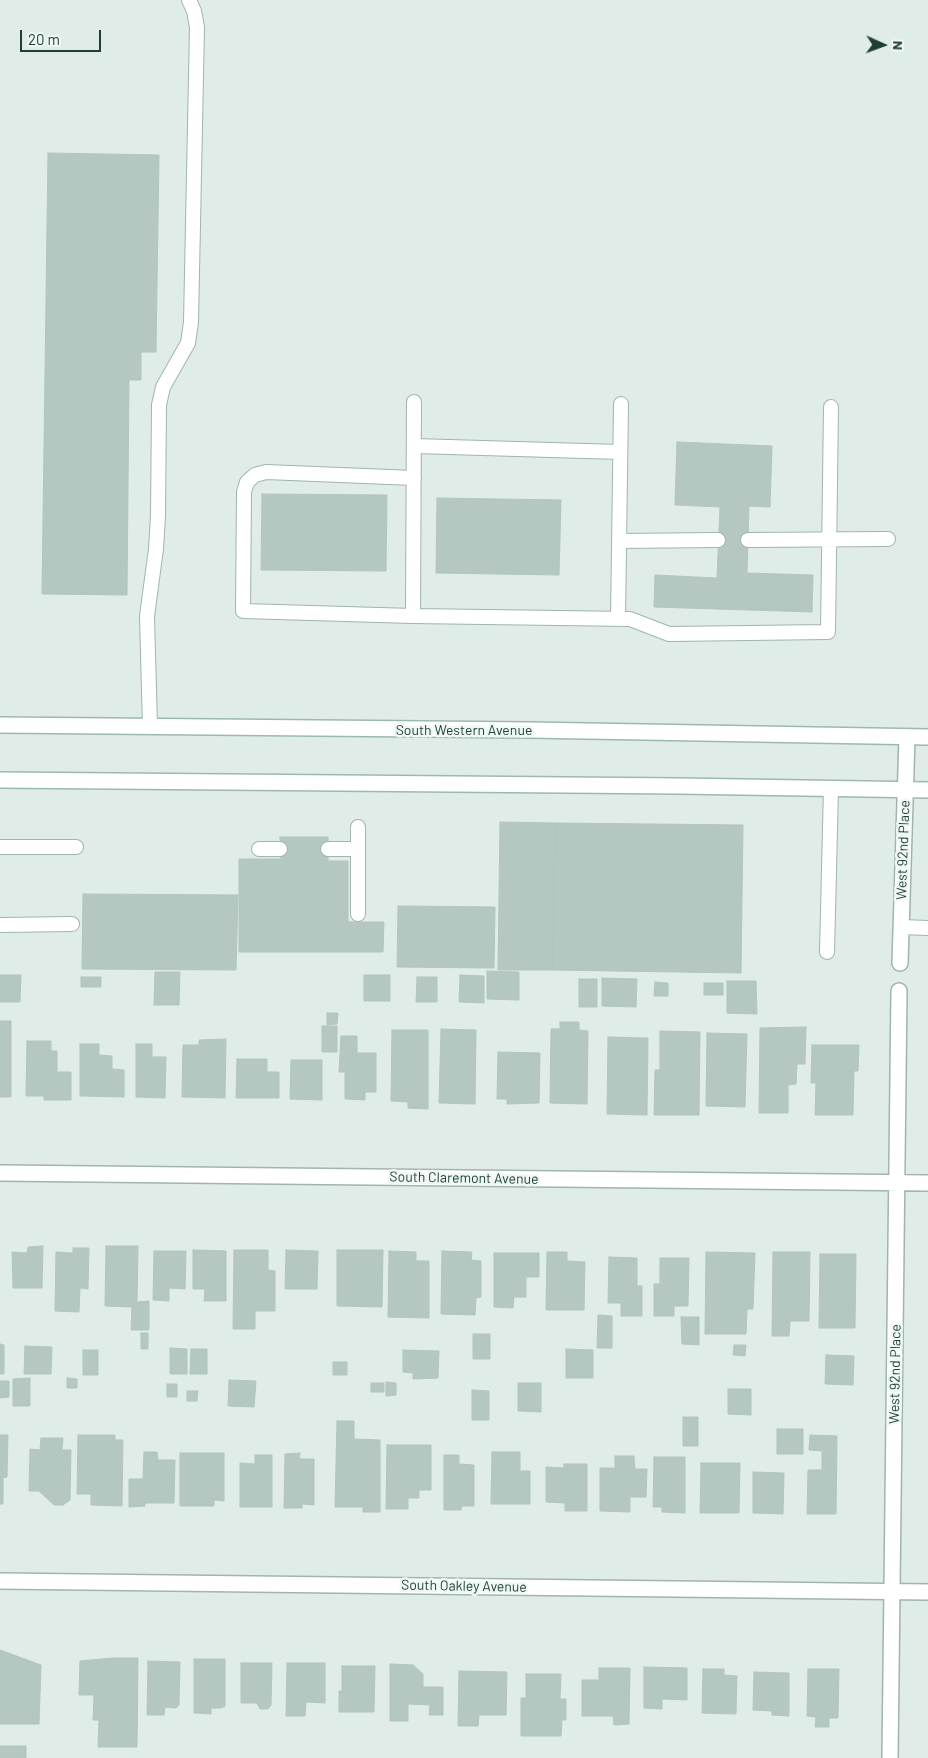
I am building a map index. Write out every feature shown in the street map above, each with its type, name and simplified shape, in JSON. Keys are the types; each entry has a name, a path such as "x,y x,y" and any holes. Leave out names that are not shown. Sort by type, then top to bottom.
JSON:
{"street":[{"name":"South Western Avenue","path":"0,726 530,730 928,737"},
{"name":"West 92nd Place","path":"900,963 906,737"},
{"path":"0,780 928,790"},
{"name":"West 92nd Place","path":"890,1758 899,991"},
{"name":"South Claremont Avenue","path":"0,1173 928,1184"},
{"name":"South Oakley Avenue","path":"0,1581 928,1592"}],"lane":[{"path":"150,727 147,616 156,549 160,405 163,387 188,343 191,322 197,27 194,11 189,0"},
{"path":"413,616 414,402"},
{"path":"618,619 621,404"},
{"path":"414,478 266,472 254,475 246,482 244,492 243,611 630,619 669,634 828,632 831,407"},
{"path":"414,446 620,452"},
{"path":"748,540 888,539"},
{"path":"619,540 718,540"},
{"path":"827,952 831,788"},
{"path":"358,827 358,914"},
{"path":"0,848 76,847"},
{"path":"259,849 280,849"},
{"path":"328,849 358,849"},
{"path":"0,925 72,924"},
{"path":"901,928 928,928"}],"building":[{"path":"48,153 159,155 156,352 141,352 141,380 129,380 127,595 42,594"},
{"path":"677,442 772,446 770,507 749,506 747,573 813,575 812,612 654,607 655,575 717,578 720,507 675,505"},
{"path":"262,494 387,495 386,571 261,570"},
{"path":"437,498 561,500 559,575 436,573"},
{"path":"500,822 555,823 553,970 498,970"},
{"path":"555,823 743,825 741,973 553,970"},
{"path":"280,837 328,837 328,861 348,861 348,922 384,922 383,952 239,952 239,859 281,859"},
{"path":"83,894 238,895 236,970 82,969"},
{"path":"398,906 495,907 494,968 397,967"},
{"path":"487,971 519,972 519,1000 487,999"},
{"path":"155,972 180,972 179,1005 154,1005"},
{"path":"0,975 21,975 20,1002 0,1002"},
{"path":"364,975 390,975 390,1001 364,1001"},
{"path":"460,975 484,976 484,1003 459,1002"},
{"path":"81,977 101,977 101,987 81,987"},
{"path":"417,977 437,977 437,1002 416,1002"},
{"path":"602,978 637,979 636,1007 602,1006"},
{"path":"579,979 597,979 597,1007 579,1007"},
{"path":"727,981 756,981 757,1014 727,1013"},
{"path":"655,982 668,983 668,996 654,996"},
{"path":"704,983 723,983 723,995 704,995"},
{"path":"327,1013 338,1013 337,1024 327,1025"},
{"path":"0,1021 11,1021 11,1097 0,1097"},
{"path":"560,1022 579,1022 579,1030 588,1031 587,1104 550,1103 551,1029 560,1029"},
{"path":"322,1026 337,1026 337,1052 322,1052"},
{"path":"806,1027 805,1064 797,1064 796,1084 788,1085 788,1113 759,1113 760,1028"},
{"path":"441,1029 476,1030 475,1104 439,1103"},
{"path":"392,1030 428,1030 428,1109 408,1108 408,1102 391,1101"},
{"path":"660,1031 700,1032 699,1115 654,1115 655,1070 660,1070"},
{"path":"707,1033 747,1034 745,1107 706,1106"},
{"path":"341,1036 357,1036 357,1053 376,1053 376,1092 365,1092 365,1100 345,1099 345,1072 339,1072"},
{"path":"608,1037 648,1038 647,1115 607,1114"},
{"path":"226,1039 225,1098 182,1097 183,1045 199,1045 199,1040"},
{"path":"27,1041 51,1041 51,1051 57,1051 57,1072 71,1072 71,1100 44,1100 44,1096 26,1096"},
{"path":"80,1044 99,1044 99,1055 112,1056 112,1069 124,1070 124,1097 80,1096"},
{"path":"136,1044 152,1044 152,1057 166,1057 165,1098 136,1097"},
{"path":"812,1045 859,1045 858,1071 854,1071 853,1115 815,1115 816,1083 811,1083"},
{"path":"498,1052 540,1053 539,1103 507,1104 507,1099 497,1099"},
{"path":"237,1059 267,1059 267,1072 279,1072 279,1098 236,1098"},
{"path":"291,1060 322,1060 322,1100 290,1099"},
{"path":"43,1246 42,1288 13,1288 12,1252 27,1253 28,1247"},
{"path":"106,1246 138,1246 137,1302 149,1301 149,1330 131,1330 132,1307 105,1306"},
{"path":"73,1248 89,1248 88,1289 80,1288 79,1312 55,1311 56,1252 73,1253"},
{"path":"193,1250 226,1251 226,1301 204,1301 205,1289 193,1289"},
{"path":"234,1250 268,1250 268,1270 275,1271 275,1311 255,1311 255,1329 233,1329"},
{"path":"286,1250 318,1251 317,1289 285,1289"},
{"path":"337,1250 383,1250 382,1307 337,1306"},
{"path":"154,1251 186,1251 185,1289 169,1288 169,1301 153,1300"},
{"path":"389,1251 416,1252 416,1261 429,1261 429,1318 388,1317"},
{"path":"442,1251 472,1252 471,1260 481,1261 481,1297 476,1298 475,1315 441,1314"},
{"path":"547,1252 567,1252 567,1261 585,1262 584,1310 546,1310"},
{"path":"706,1252 755,1253 753,1309 747,1309 746,1334 705,1334"},
{"path":"773,1252 810,1252 809,1321 790,1321 789,1336 772,1336"},
{"path":"494,1253 539,1253 539,1277 526,1277 526,1297 514,1297 513,1308 494,1307"},
{"path":"820,1254 856,1254 855,1328 819,1328"},
{"path":"609,1257 637,1258 637,1286 642,1286 642,1316 621,1316 621,1303 608,1303"},
{"path":"660,1258 689,1258 688,1306 674,1306 674,1316 654,1316 654,1284 660,1284"},
{"path":"598,1315 612,1316 612,1348 597,1348"},
{"path":"681,1317 699,1317 699,1345 682,1344"},
{"path":"141,1333 148,1333 148,1349 141,1349"},
{"path":"473,1334 490,1334 490,1359 473,1359"},
{"path":"0,1344 4,1345 4,1374 0,1374"},
{"path":"734,1345 746,1345 745,1356 733,1355"},
{"path":"25,1346 52,1347 51,1374 24,1374"},
{"path":"170,1348 187,1349 187,1374 170,1374"},
{"path":"191,1349 207,1349 207,1374 190,1374"},
{"path":"566,1349 593,1350 593,1378 566,1378"},
{"path":"83,1350 98,1350 98,1375 83,1375"},
{"path":"403,1350 439,1351 438,1378 413,1379 413,1373 403,1372"},
{"path":"826,1355 854,1356 853,1385 825,1384"},
{"path":"333,1362 347,1362 347,1375 333,1375"},
{"path":"30,1378 30,1406 13,1406 13,1379"},
{"path":"67,1378 77,1379 77,1388 67,1388"},
{"path":"229,1380 256,1381 254,1407 228,1406"},
{"path":"0,1381 9,1381 9,1397 0,1398"},
{"path":"386,1382 396,1383 396,1395 386,1396"},
{"path":"371,1383 384,1383 384,1392 371,1392"},
{"path":"518,1383 541,1383 541,1412 518,1411"},
{"path":"167,1384 177,1384 177,1397 167,1397"},
{"path":"728,1389 751,1389 751,1415 728,1414"},
{"path":"472,1390 489,1391 489,1420 472,1420"},
{"path":"187,1391 198,1391 197,1401 187,1401"},
{"path":"683,1417 698,1417 698,1446 683,1446"},
{"path":"337,1421 354,1421 354,1439 380,1440 380,1512 363,1512 363,1507 335,1507"},
{"path":"777,1429 803,1429 803,1454 777,1454"},
{"path":"0,1435 8,1435 7,1477 3,1478 3,1504 0,1504"},
{"path":"78,1435 115,1435 115,1440 123,1440 122,1506 91,1505 91,1494 77,1494"},
{"path":"810,1435 837,1436 836,1514 807,1514 808,1470 822,1470 822,1451 809,1450"},
{"path":"41,1438 63,1438 62,1450 71,1450 70,1500 63,1505 54,1505 39,1491 29,1491 30,1449 40,1450"},
{"path":"387,1445 431,1445 431,1490 419,1490 419,1498 408,1498 408,1509 386,1509"},
{"path":"144,1452 157,1452 158,1460 175,1460 174,1503 145,1503 145,1506 129,1507 129,1479 143,1479"},
{"path":"492,1452 520,1452 520,1471 530,1471 530,1504 491,1504"},
{"path":"180,1453 224,1453 224,1501 214,1500 214,1506 180,1506"},
{"path":"300,1453 299,1459 314,1459 314,1505 302,1504 302,1508 284,1508 285,1454"},
{"path":"255,1455 272,1455 272,1507 240,1507 240,1463 255,1464"},
{"path":"444,1455 459,1455 459,1464 474,1465 474,1506 462,1506 461,1510 444,1510"},
{"path":"615,1456 634,1456 635,1469 647,1469 646,1497 630,1497 630,1512 600,1511 600,1468 615,1468"},
{"path":"654,1457 685,1457 685,1513 662,1512 662,1507 653,1507"},
{"path":"701,1463 740,1463 739,1513 700,1513"},
{"path":"564,1464 587,1464 587,1511 565,1511 565,1503 546,1502 546,1467 564,1468"},
{"path":"753,1472 784,1473 783,1514 753,1513"},
{"path":"0,1650 41,1665 39,1724 0,1724"},
{"path":"138,1658 137,1747 98,1747 99,1720 93,1720 94,1695 79,1695 80,1661"},
{"path":"194,1659 225,1659 225,1706 211,1708 211,1714 194,1713"},
{"path":"148,1661 180,1662 179,1705 176,1708 165,1707 164,1715 147,1715"},
{"path":"241,1663 272,1663 271,1705 268,1709 260,1709 257,1703 241,1703"},
{"path":"287,1663 325,1663 325,1703 306,1702 305,1716 286,1716"},
{"path":"390,1664 413,1665 423,1674 423,1687 443,1687 443,1715 429,1715 430,1705 408,1704 408,1721 390,1721"},
{"path":"342,1666 375,1666 374,1712 339,1712 339,1691 342,1691"},
{"path":"644,1667 687,1668 687,1700 662,1699 662,1709 644,1708"},
{"path":"599,1668 630,1668 629,1724 614,1725 613,1716 582,1716 582,1680 599,1680"},
{"path":"703,1669 724,1669 724,1675 737,1676 736,1714 702,1713"},
{"path":"808,1669 839,1669 838,1718 829,1718 829,1727 815,1727 816,1717 807,1716"},
{"path":"459,1671 507,1672 506,1715 479,1715 478,1726 458,1726"},
{"path":"754,1672 789,1673 789,1716 772,1715 772,1711 753,1710"},
{"path":"526,1674 561,1674 560,1699 566,1699 566,1720 562,1720 561,1736 521,1736 521,1698 526,1698"},
{"path":"0,1746 26,1746 26,1758 0,1758"}]}
